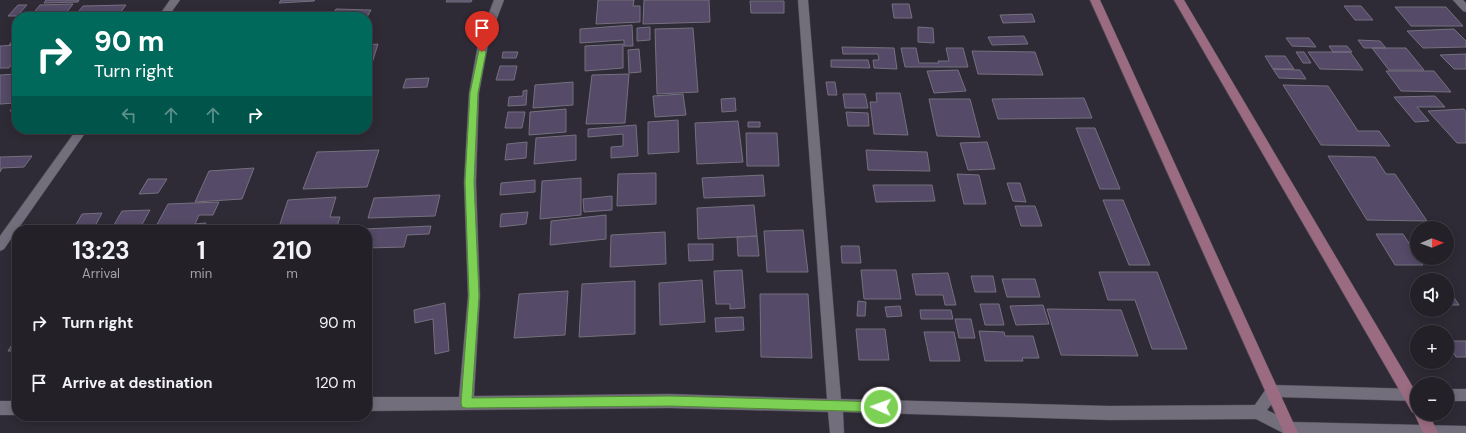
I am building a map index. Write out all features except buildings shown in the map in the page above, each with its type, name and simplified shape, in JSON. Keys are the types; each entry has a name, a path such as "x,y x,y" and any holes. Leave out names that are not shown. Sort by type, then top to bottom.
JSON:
{"main road":[{"path":"1095,0 1291,431"},
{"path":"1179,0 1410,391"},
{"path":"1424,421 1430,432"}],"street":[{"path":"167,12 175,0"},
{"path":"466,403 474,296 470,182 474,93 484,38 499,0"},
{"path":"803,0 837,433"},
{"path":"1458,0 1466,9"},
{"path":"15,225 79,134"},
{"path":"0,246 12,229"},
{"path":"1257,412 1272,391 1410,399"},
{"path":"1454,395 1466,395"},
{"path":"372,404 670,401 1109,413 1257,412 1291,431 1466,433"},
{"path":"0,408 12,408"}],"route":[{"path":"482,52 474,93 470,182 474,296 466,403 670,401 881,407"}]}
